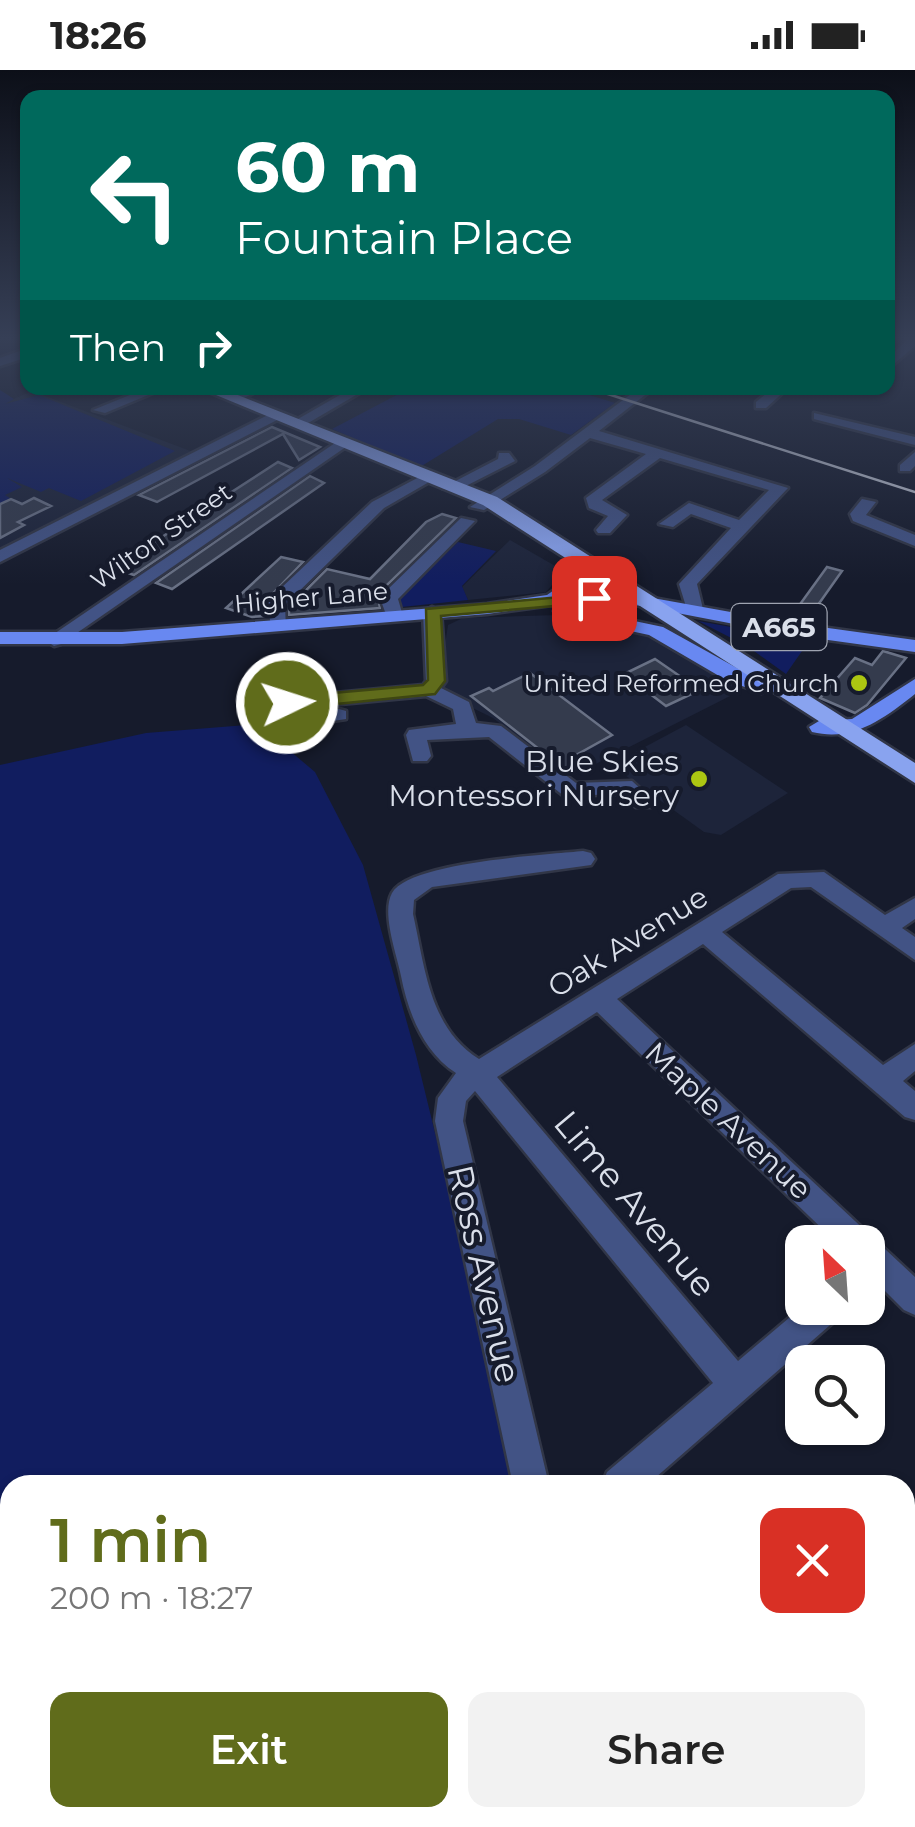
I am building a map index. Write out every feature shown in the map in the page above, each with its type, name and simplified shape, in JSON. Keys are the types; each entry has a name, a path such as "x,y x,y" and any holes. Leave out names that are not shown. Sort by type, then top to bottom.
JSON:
{"highway":[{"path":"293,421 450,488 450,493 473,518 635,599 760,687 915,775"},
{"path":"473,518 635,599 831,728 915,791"}],"main road":[{"path":"552,600 584,574"},
{"name":"Higher Lane","path":"0,638 54,640 278,626 552,600 635,599"},
{"name":"A665","path":"635,599 792,629 915,646"},
{"path":"487,609 563,611 616,619 656,632 734,679 760,687"},
{"path":"831,728 874,718 915,684"},
{"path":"874,718 880,748 887,757"}],"street":[{"path":"0,557 263,421"},
{"path":"298,423 302,421"},
{"path":"394,616 390,598 473,518 604,421"},
{"path":"838,421 915,441"},
{"path":"588,433 780,488 688,584 694,609"},
{"name":"Wilton Street","path":"54,640 346,442"},
{"path":"604,530 619,514 595,505 594,498 656,454"},
{"path":"450,488 503,464 507,459 504,456"},
{"path":"278,626 276,605 285,594 378,505 428,478"},
{"path":"868,502 858,514 860,518 915,540"},
{"path":"667,524 689,508 743,526"},
{"path":"429,690 436,681 432,612"},
{"path":"258,675 259,685 296,718 349,714"},
{"path":"296,718 429,690 462,706 468,730"},
{"path":"420,756 416,735 494,731 572,792 624,786 644,802"},
{"name":"Lime Avenue","path":"583,859 426,879 402,896 401,914 426,1026 454,1061 476,1072 736,1385"},
{"name":"Oak Avenue","path":"476,1072 600,999 786,880 816,878 884,928"},
{"path":"915,907 884,928 915,950"},
{"path":"704,932 915,1108"},
{"name":"Maple Avenue","path":"600,999 834,1225"},
{"path":"883,1081 915,1055"},
{"name":"Ross Avenue","path":"476,1072 452,1098 450,1121 528,1475"},
{"name":"Maple Avenue","path":"885,1273 915,1299"},
{"path":"632,1475 806,1325"}],"shaded area":[{"path":"0,421 111,421 193,452 0,550"},
{"path":"0,421 102,421 175,451 81,501 49,488 41,492 7,478 22,487 5,495 11,499 0,504"},
{"path":"347,421 495,421 420,467 332,429"},
{"path":"525,421 590,421 571,435"},
{"path":"510,540 564,571 546,592 468,600 462,587"},
{"path":"458,542 496,551 462,586 468,600 402,607 400,598"},
{"path":"558,615 624,624 676,646 740,691 570,777 493,718 438,691 448,625 463,618"},
{"path":"698,621 809,641 786,674 747,646"},
{"path":"258,724 315,772 363,865 416,1055 519,1475 0,1475 0,765 146,733"},
{"name":"Blue Skies Montessori Nursery","path":"686,725 788,793 721,835 704,832 611,765"}],"building":[{"path":"272,427 320,447 299,460 283,434 157,502 139,495"},
{"path":"278,462 292,468 134,575 114,568"},
{"path":"310,476 324,483 172,589 156,583"},
{"path":"34,498 51,506 18,522 24,525 0,538 0,504 11,499 22,504"},
{"path":"442,514 456,518 383,589 376,587 380,608 289,615 289,607 327,569 370,579 426,522"},
{"path":"281,557 303,562 264,603 265,616 252,617 226,608"},
{"path":"827,567 842,571 813,612 798,607"},
{"name":"United Reformed Church","path":"883,651 906,658 867,705 855,713 820,698 855,658 872,665"},
{"path":"655,659 700,690 666,706 624,674"},
{"path":"530,673 612,735 578,754 586,761 567,771 471,696 489,688 493,691"}],"tram line":[{"path":"692,421 915,492"}],"place":[{"name":"United Reformed Church","path":"859,683"},
{"name":"Blue Skies Montessori Nursery","path":"699,779"}],"route":[{"path":"287,703 429,690 436,681 432,612 594,598"}]}
